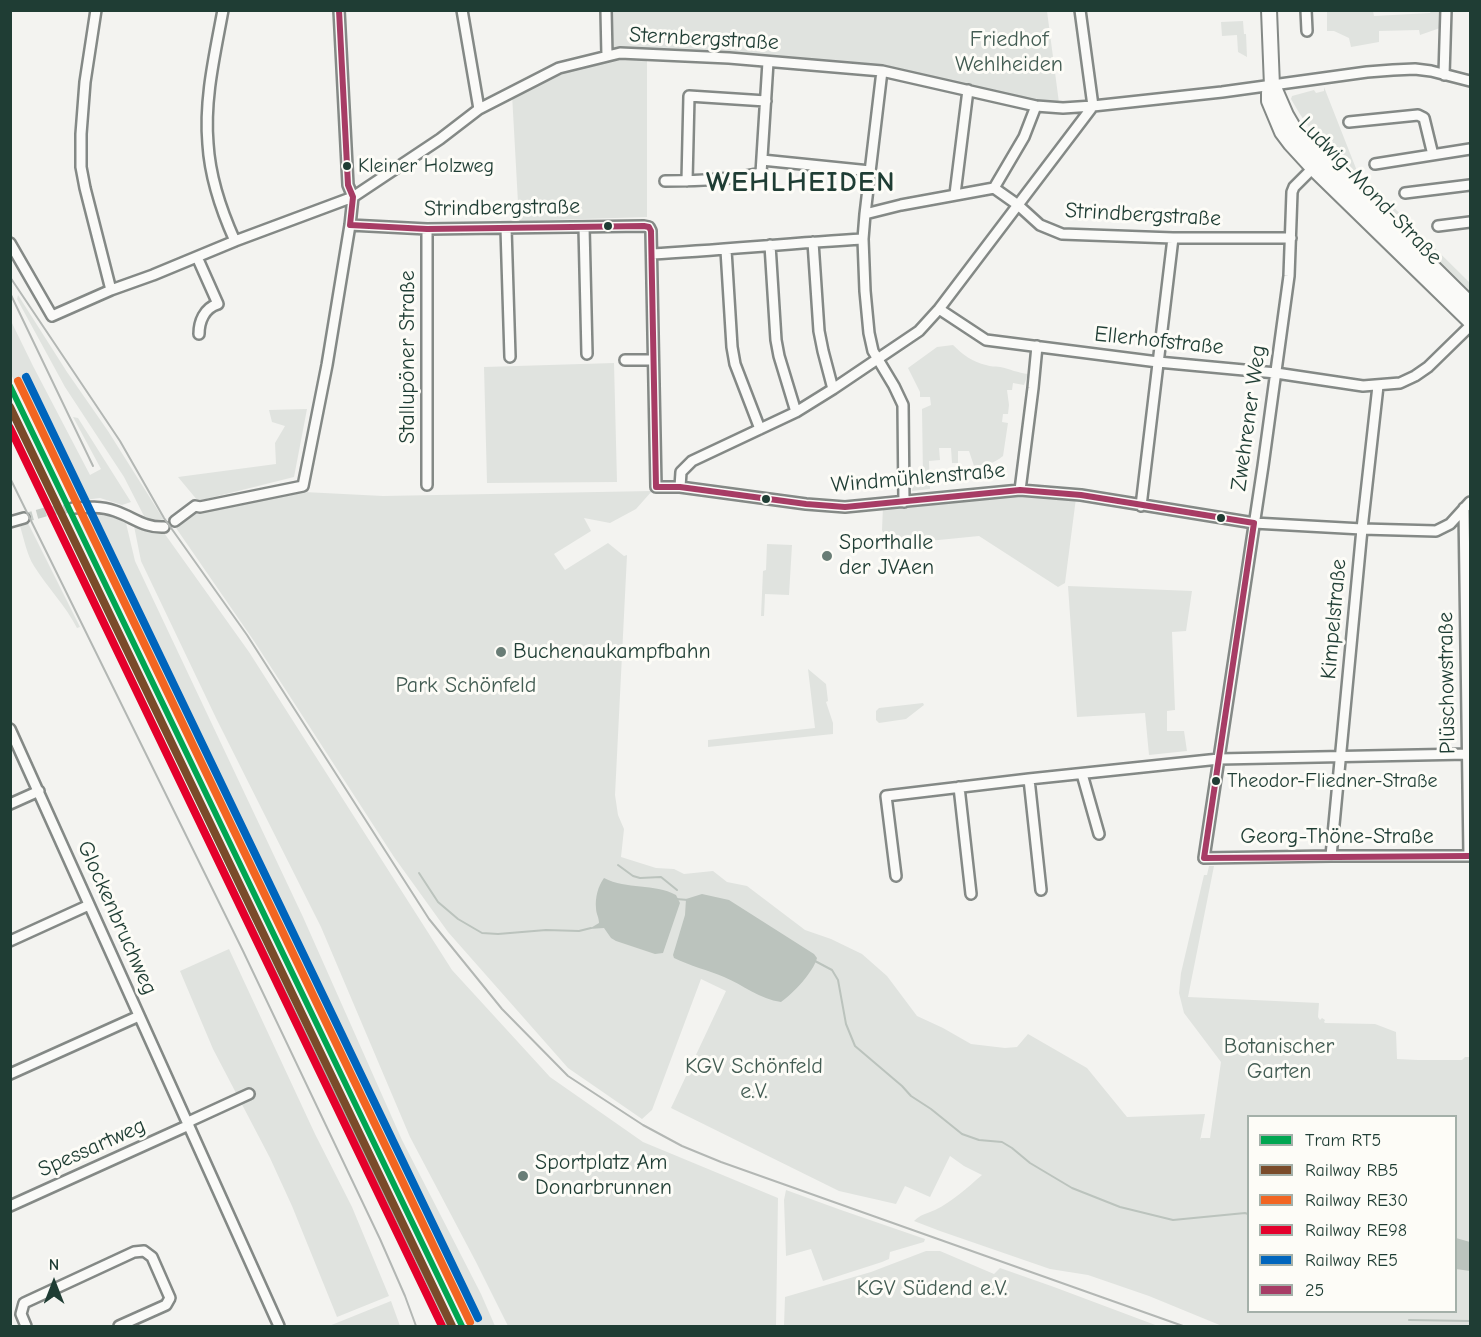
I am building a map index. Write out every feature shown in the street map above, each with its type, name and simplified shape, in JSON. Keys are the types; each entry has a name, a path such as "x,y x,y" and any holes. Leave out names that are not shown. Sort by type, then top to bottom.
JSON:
{"main road":[{"name":"Ludwig-Mond-Straße","path":"1269,10 1272,86 1269,101 1282,132 1470,304"},
{"name":"Ludwig-Mond-Straße","path":"1318,163 1470,323"}],"street":[{"path":"96,10 85,82 81,167 111,290"},
{"path":"223,10 211,79 208,143 213,180 223,214 235,241"},
{"path":"175,521 195,506 200,507 303,486 327,365 353,196 348,185 339,10"},
{"path":"462,10 479,108"},
{"path":"606,10 607,56"},
{"path":"680,487 681,472 692,462 796,412 920,331 939,309 1093,106 1080,10"},
{"path":"1306,10 1307,30"},
{"path":"1444,75 1446,10"},
{"name":"Sternbergstraße","path":"10,243 52,316 111,290 353,196 440,139 479,108 559,68 620,53 729,58 882,70 1036,106 1063,108 1272,86 1376,71 1415,69 1470,81"},
{"path":"665,181 751,175 761,172 768,62"},
{"path":"882,70 865,214 866,291 869,333 873,351 903,405 904,502"},
{"path":"955,194 968,90"},
{"path":"687,181 689,96 766,101"},
{"path":"865,214 955,194 994,188 1024,137 1036,106"},
{"path":"1349,122 1418,115 1424,118 1433,155"},
{"path":"1375,164 1470,149"},
{"path":"762,160 870,171"},
{"name":"Zwehrener Weg","path":"1204,858 1289,276 1292,192 1294,187 1318,163"},
{"path":"1405,193 1470,185"},
{"name":"Strindbergstraße","path":"994,188 1040,225 1062,234 1173,238 1291,238"},
{"path":"1438,226 1470,222"},
{"name":"Strindbergstraße","path":"350,225 427,229 644,226 649,227 651,231 652,254"},
{"path":"584,227 587,354"},
{"path":"506,228 510,357"},
{"name":"Stallupöner Straße","path":"427,229 427,485"},
{"path":"1142,506 1173,238"},
{"path":"626,360 653,360 652,254 864,239"},
{"path":"813,242 819,331 833,389"},
{"path":"770,245 776,340 796,412"},
{"path":"726,250 735,364 760,429"},
{"path":"197,257 218,304 212,305 205,313 199,324 199,334"},
{"name":"Ellerhofstraße","path":"939,309 986,340 1158,362 1276,373 1352,385 1378,386 1400,383 1415,376 1428,367 1470,323"},
{"path":"1020,489 1037,346"},
{"name":"Windmühlenstraße","path":"653,360 656,487 680,487 845,507 1020,489 1081,495 1254,523 1436,531 1450,524 1467,505"},
{"name":"Kimpelstraße","path":"1332,856 1362,529 1378,386"},
{"name":"Plüschowstraße","path":"1467,505 1470,856"},
{"path":"73,508 101,508 115,511 154,527 164,526"},
{"path":"10,522 24,518"},
{"name":"Glockenbruchweg","path":"10,729 279,1326"},
{"path":"896,876 886,796 1219,759 1340,757 1468,747"},
{"path":"1082,774 1100,834"},
{"path":"1029,779 1041,890"},
{"path":"959,787 971,894"},
{"path":"10,804 39,791"},
{"name":"Georg-Thöne-Straße","path":"1204,858 1470,856"},
{"path":"10,941 89,906"},
{"path":"10,1074 139,1016"},
{"path":"188,1124 249,1094"},
{"name":"Spessartweg","path":"10,1206 188,1124"},
{"path":"26,1326 21,1314 24,1303 135,1252 144,1251 152,1257 170,1298 166,1305 119,1326"}],"green space":[{"name":"Friedhof Wehlheiden","path":"610,11 1047,11 1059,103 1038,102 885,65 611,51"},
{"path":"1327,11 1373,11 1374,16 1441,11 1440,28 1420,35 1419,30 1379,31 1379,42 1351,47 1349,38 1334,31 1327,31"},
{"path":"1243,21 1247,57 1238,52 1237,35 1222,36 1221,22"},
{"path":"620,57 647,60 647,217 519,221 512,94 561,70"},
{"path":"1324,87 1357,171 1470,283 1470,291 1330,153 1309,127 1291,99 1292,96 1314,90 1316,93 1324,91"},
{"path":"18,295 164,520 145,518 124,477 65,387 17,299"},
{"path":"10,319 90,475 101,469 73,417 78,418 131,502 122,505 100,498 76,501 57,471 11,374"},
{"path":"953,345 964,355 977,362 1028,374 1024,385 1013,383 1012,390 1007,390 1008,414 1003,414 1002,422 1008,423 1003,456 989,464 974,466 969,451 958,451 958,463 952,463 951,448 939,448 940,460 929,461 930,489 912,491 914,479 923,478 922,409 931,405 930,397 920,397 920,392 908,368 937,347"},
{"path":"614,363 617,482 487,483 484,367"},
{"path":"307,409 294,477 198,501 178,477 276,464 275,443 285,426 272,422 269,410"},
{"name":"Park Schönfeld","path":"652,491 636,509 610,523 584,518 591,531 554,554 565,570 608,543 624,556 627,555 615,795 618,815 624,829 621,857 656,868 674,869 684,874 713,871 727,882 747,886 805,930 862,954 887,976 917,1016 971,1044 1017,1047 1028,1034 1087,1068 1127,1117 1205,1114 1200,1141 1201,1138 1210,1138 1221,1062 1184,1013 1179,993 1181,973 1204,875 1207,875 1209,866 1214,866 1188,997 1319,1003 1318,1017 1320,1020 1322,1018 1325,1020 1325,1023 1375,1024 1396,1032 1397,1059 1462,1060 1470,1057 1470,1326 1222,1326 1149,1296 1088,1275 1050,1269 914,1221 921,1215 948,1203 982,1175 950,1156 930,1197 905,1186 896,1204 839,1191 671,1108 726,991 701,979 652,1110 642,1119 568,1068 448,932 394,857 254,641 176,528 196,511 304,492 383,496"},
{"path":"1020,492 1076,498 1065,583 1058,587 979,536 888,545 882,530 883,507"},
{"path":"77,512 102,512 126,523 135,561 303,917 402,1140 495,1326 468,1326 301,969"},
{"path":"28,523 80,627 77,628 32,562 20,526"},
{"path":"134,526 145,530 162,530 249,652 452,970 550,1077 643,1142 778,1198 776,1326 508,1326 410,1137 321,927 216,718 141,561"},
{"path":"767,544 792,545 789,595 765,594 764,616 761,616 763,571 766,570"},
{"path":"1068,586 1192,591 1186,631 1172,632 1175,710 1167,711 1167,731 1184,731 1187,751 1149,755 1145,713 1077,717"},
{"path":"808,669 826,684 828,701 826,702 833,723 833,734 708,747 708,740 815,728"},
{"path":"923,703 924,705 906,719 879,723 876,720 876,711 879,708"},
{"path":"229,949 315,1134 352,1207 389,1296 337,1317 292,1206 270,1158 213,1049 180,971"},
{"path":"786,1190 925,1239 924,1242 890,1252 889,1259 882,1262 823,1281 811,1249 786,1256 784,1200"},
{"name":"KGV Südend e.V.","path":"926,1251 940,1251 994,1274 1000,1268 1158,1326 784,1326 785,1297 871,1272"},
{"path":"391,1301 400,1326 329,1326"}],"shaded area":[{"path":"604,878 622,884 668,891 676,895 680,903 663,953 655,954 616,941 604,928 589,929 599,923 596,900"},
{"path":"702,894 729,900 817,958 802,982 781,1002 766,998 724,977 674,958 685,915 686,899"},
{"path":"1457,1238 1470,1242 1470,1271 1457,1269"}],"waterway":[{"path":"618,865 633,876 640,878 661,877 677,890"},
{"path":"419,873 438,902 458,919 482,933 579,931 591,928"},
{"path":"676,899 688,900"},
{"path":"815,961 832,970 838,980 846,1024 855,1046 911,1096 962,1134 979,1140 1002,1142 1030,1163 1072,1188 1120,1207 1173,1220 1247,1214"},
{"path":"1409,1320 1470,1321"}],"tunnel":[{"path":"24,518 49,511 73,508"}],"railway":[{"path":"10,277 120,441 164,518 247,635 429,919 502,1009 568,1076 643,1125 682,1146 721,1162 1183,1326"},
{"path":"10,293 93,466"},
{"path":"10,422 448,1326"},
{"path":"10,478 243,951 380,1239 416,1326"}],"tram line":[{"name":"RT5","path":"10,386 462,1326"}],"rail line":[{"name":"RE5","path":"26,377 478,1318"},
{"name":"RE30","path":"18,381 470,1322"},
{"name":"RB5","path":"10,407 452,1326"},
{"name":"RE98","path":"10,428 442,1326"}],"transit line":[{"name":"25","path":"339,10 348,185 353,197 350,225"},
{"name":"25","path":"350,225 427,229 644,226 649,227 651,231"},
{"name":"25","path":"651,231 656,487"},
{"name":"25","path":"656,487 680,487 845,507 1020,490 1081,495 1254,523"},
{"name":"25","path":"1204,858 1254,523"},
{"name":"25","path":"1204,858 1470,856"}],"place":[{"name":"Kleiner Holzweg","path":"347,166"},
{"name":"Sporthalle der JVAen","path":"827,556"},
{"name":"Buchenaukampfbahn","path":"501,652"},
{"name":"Theodor-Fliedner-Straße","path":"1216,781"},
{"name":"Sportplatz Am Donarbrunnen","path":"523,1176"}],"district":[{"name":"WEHLHEIDEN","path":"801,183"}],"park label":[{"name":"Botanischer Garten","path":"1279,1060"},
{"name":"KGV Schönfeld e.V.","path":"754,1080"}]}
